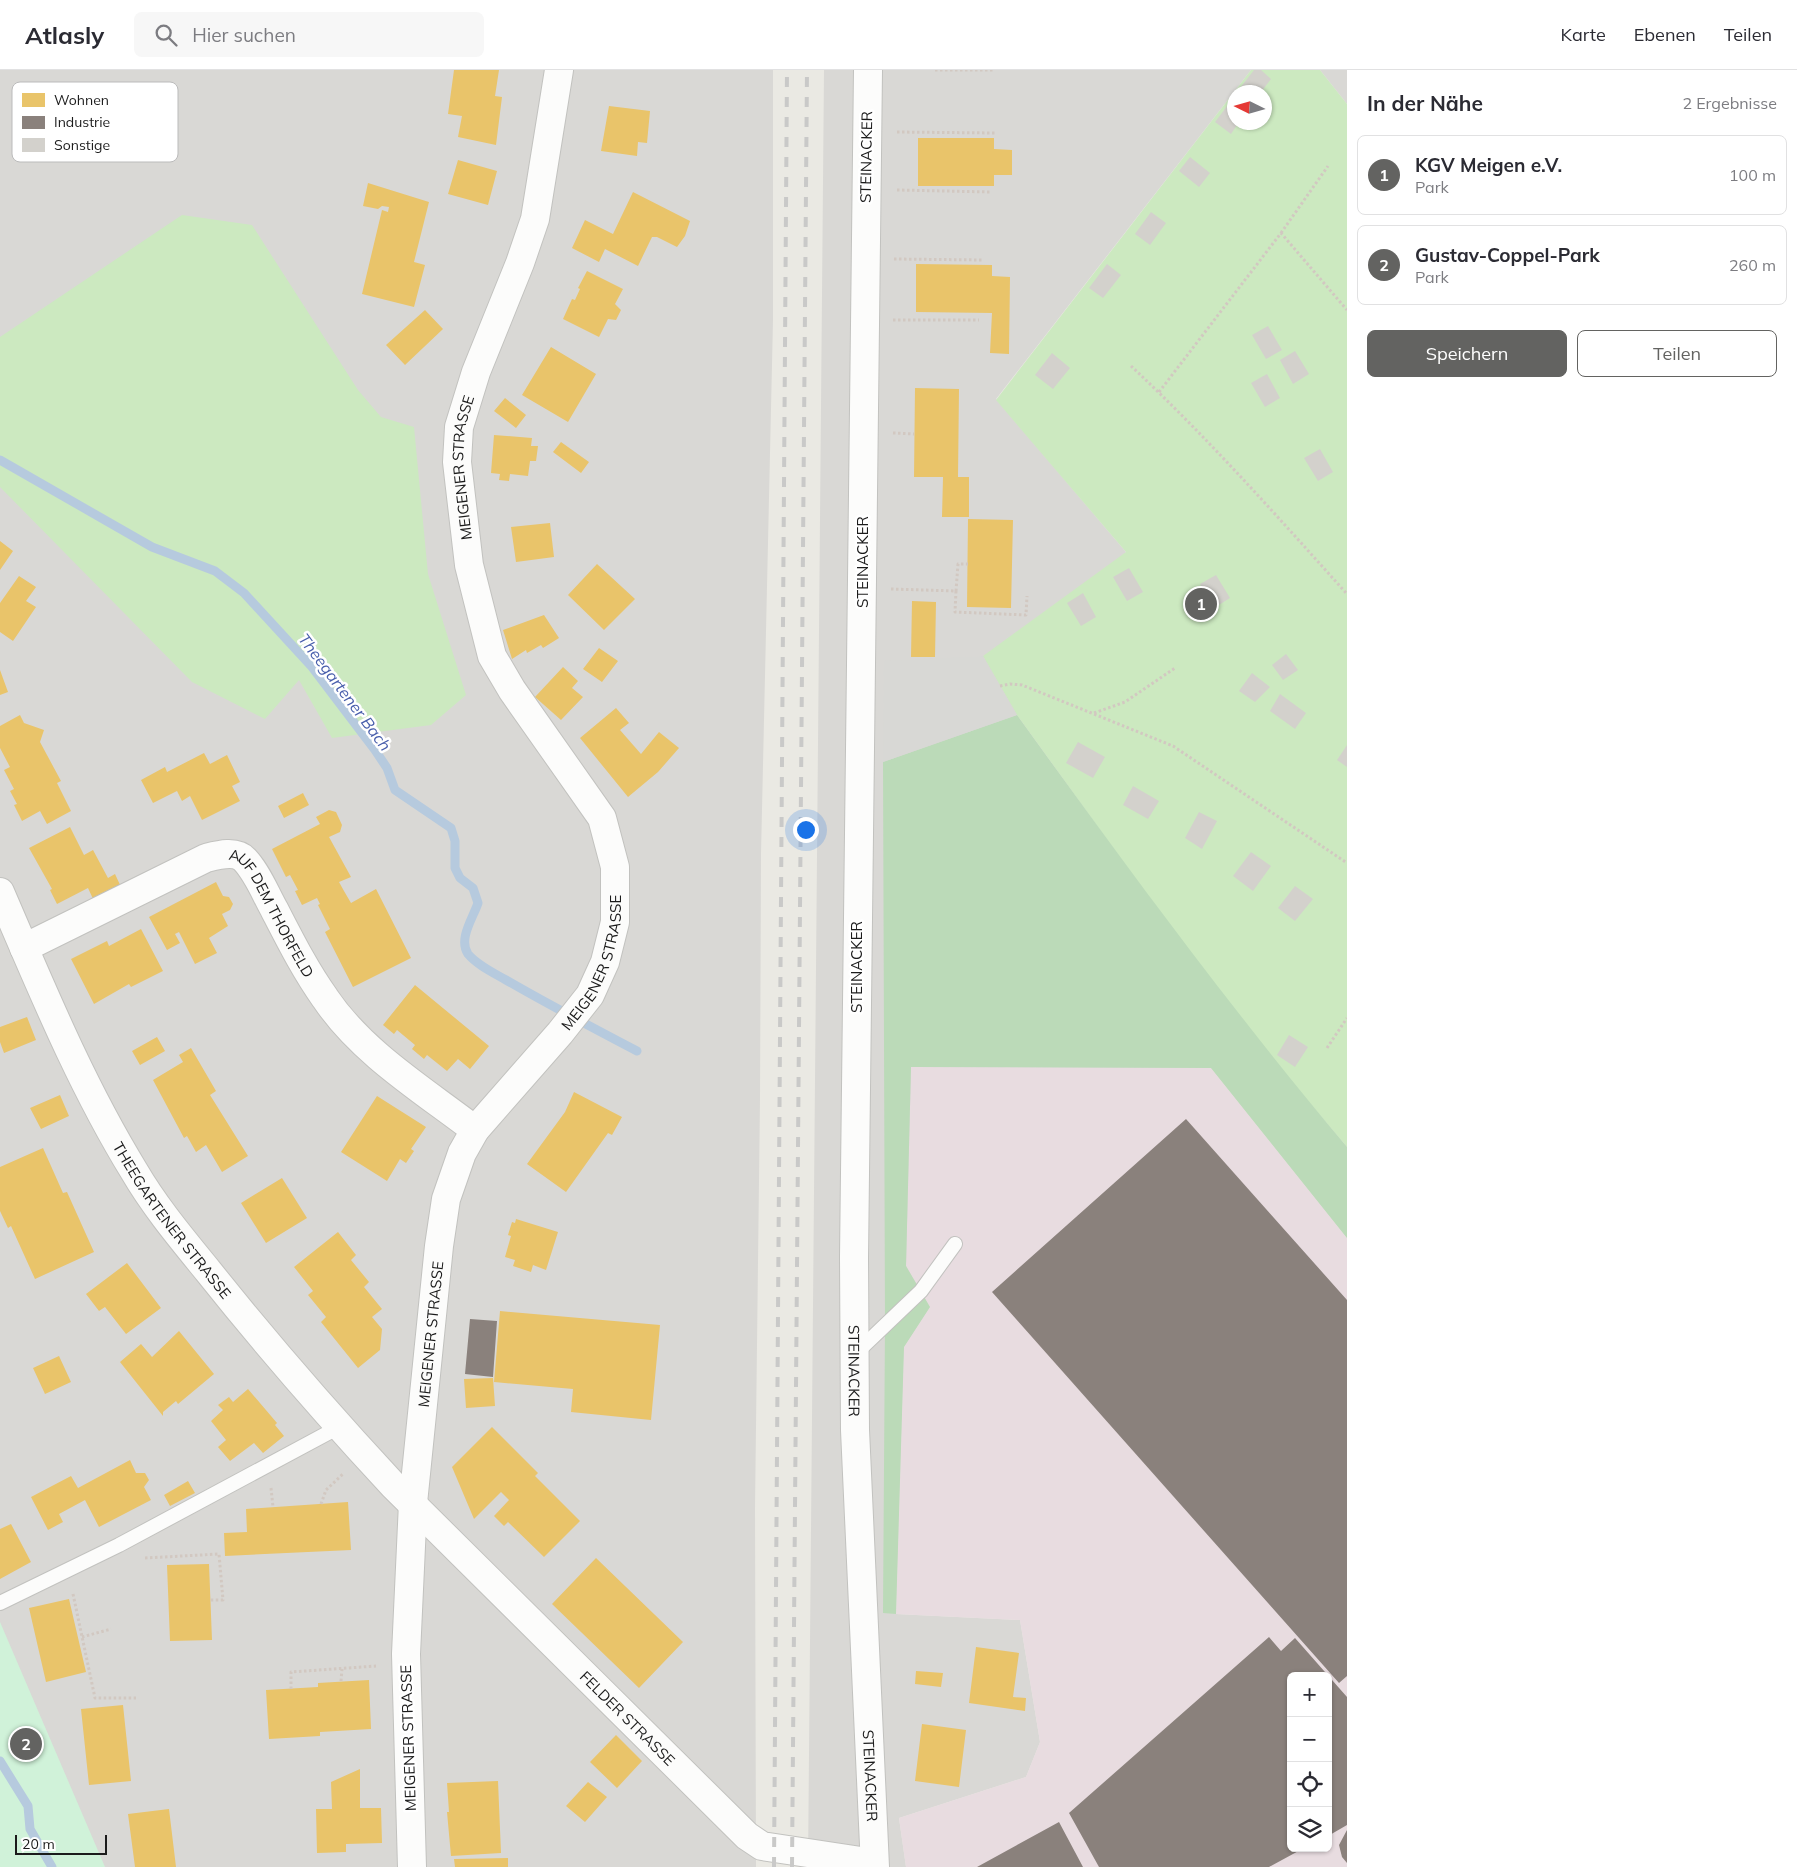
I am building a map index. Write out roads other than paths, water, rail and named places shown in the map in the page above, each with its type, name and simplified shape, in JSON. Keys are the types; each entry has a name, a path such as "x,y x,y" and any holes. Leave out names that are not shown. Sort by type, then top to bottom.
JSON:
{"street":[{"name":"MEIGENER STRASSE","path":"412,1867 406,1654 413,1503 442,1220 452,1179 475,1130 560,1033 590,995 605,962 615,922 615,867 611,846 602,818 512,690 492,656 469,565 458,462 459,427 476,372 520,263 535,219 560,70"},
{"name":"STEINACKER","path":"868,70 863,369 862,692 857,896 854,1354 859,1516 875,1865"},
{"name":"AUF DEM THORFELD","path":"24,948 206,858 227,854 244,858 256,874 298,955 325,999 344,1024 400,1074 475,1130"},
{"name":"THEEGARTENER STRASSE","path":"0,892 91,1096 134,1172 159,1208 226,1294 339,1427 413,1503"},
{"name":"FELDER STRASSE","path":"413,1503 747,1836 762,1846 875,1865"}],"lane":[{"path":"854,1354 921,1291 955,1244"},
{"path":"0,1603 119,1545 339,1427"}],"waterway":[{"name":"Theegartener Bach","path":"0,460 152,547 215,571 244,593 312,667 375,750 387,768 395,790 451,828 455,841 455,868 460,878 473,888 478,903 465,935 465,948 468,954 491,972 637,1051"},
{"path":"0,1761 28,1806 30,1829 52,1867"}],"railway":[{"path":"774,1867 787,70"},
{"path":"792,1867 807,70"}],"place":[{"name":"KGV Meigen e.V.","path":"1201,604"},
{"name":"Gustav-Coppel-Park","path":"26,1744"}]}
